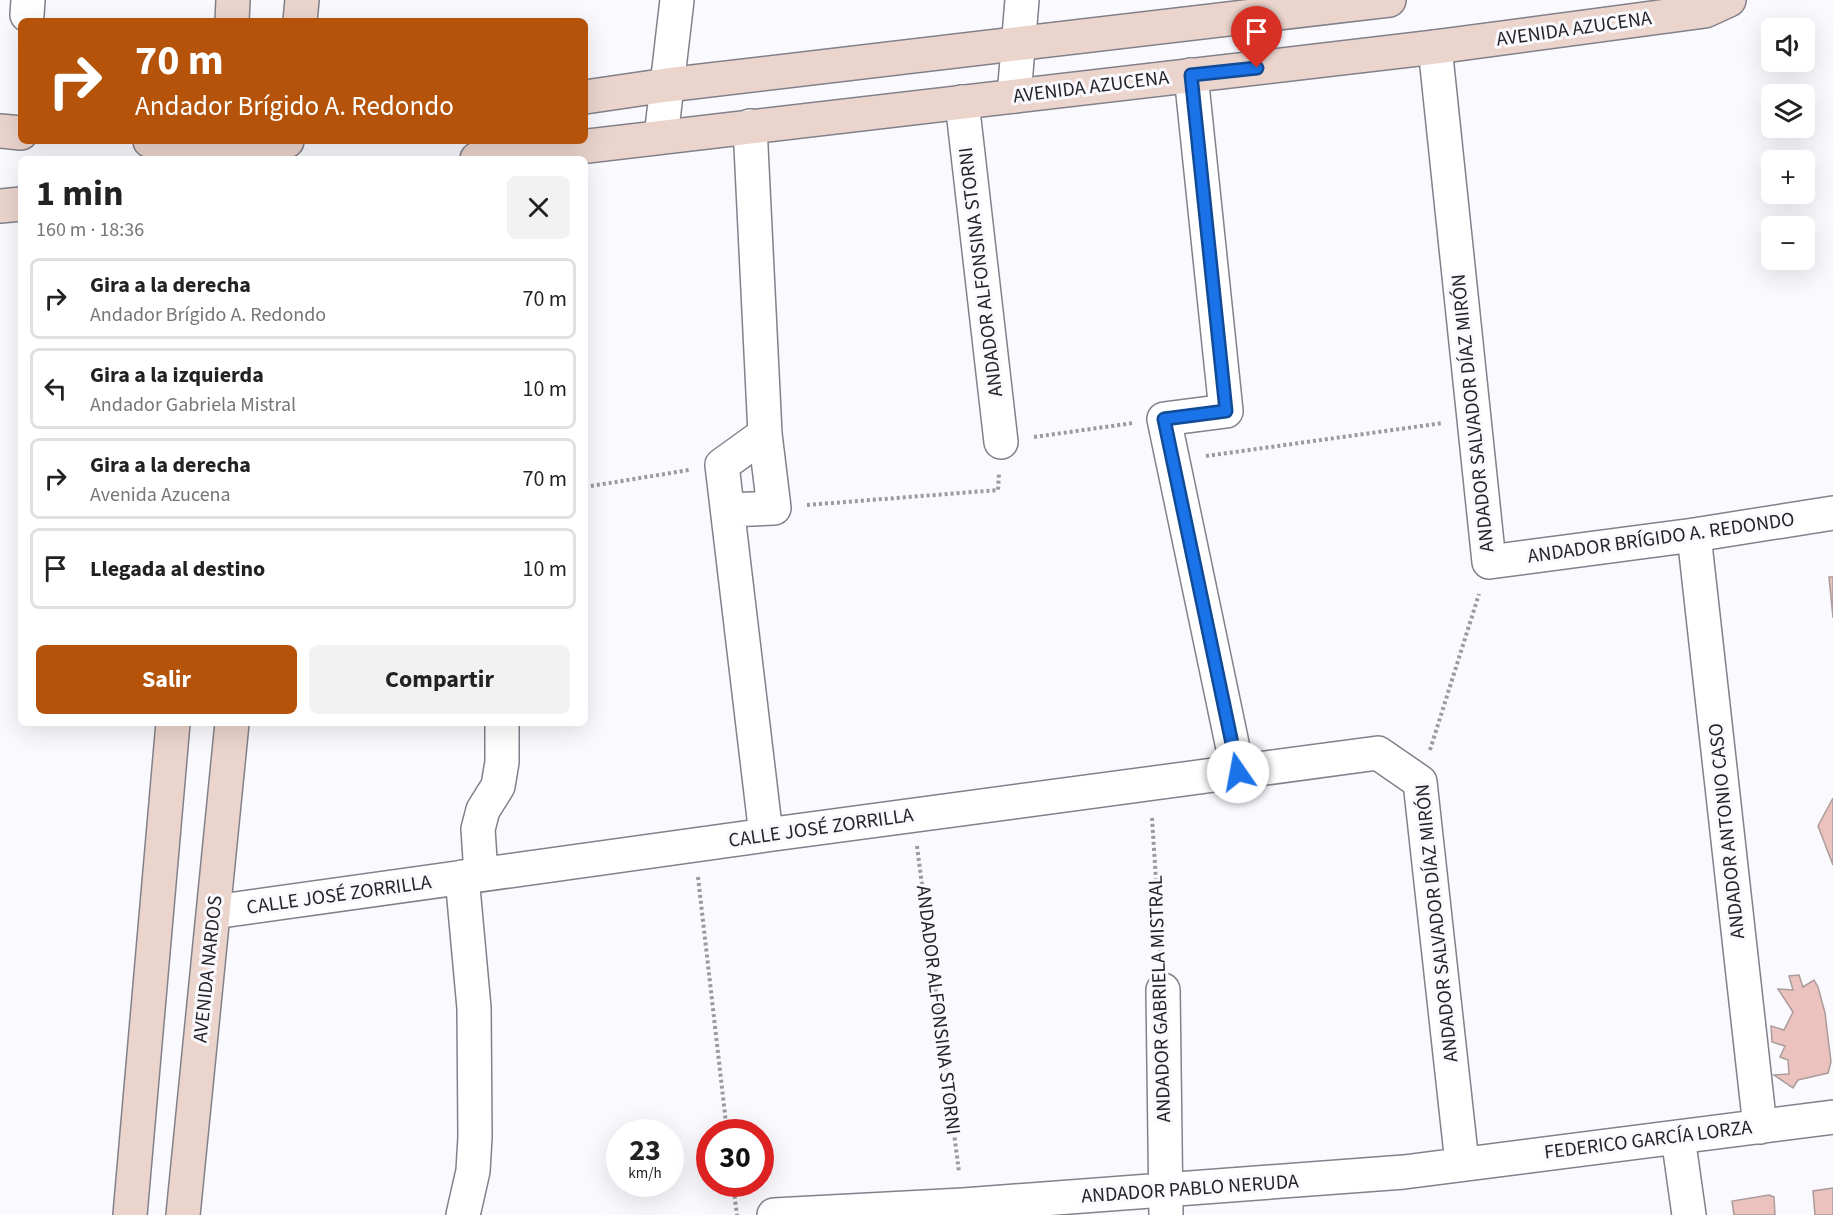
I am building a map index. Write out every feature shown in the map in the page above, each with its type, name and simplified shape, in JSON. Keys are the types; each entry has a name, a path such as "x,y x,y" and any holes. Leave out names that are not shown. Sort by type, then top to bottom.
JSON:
{"street":[{"path":"232,18 233,0"},
{"path":"300,18 302,0"},
{"path":"661,137 677,0"},
{"path":"1014,96 1022,0"},
{"path":"588,97 1018,43 1254,8 1389,0"},
{"name":"AVENIDA AZUCENA","path":"502,156 1435,47 1713,4"},
{"name":"ANDADOR SALVADOR DÍAZ MIRÓN","path":"1435,47 1489,562"},
{"path":"1191,75 1226,411 1164,419 1238,772"},
{"name":"ANDADOR ALFONSINA STORNI","path":"962,102 1001,442"},
{"path":"728,510 774,508 765,434 750,126"},
{"path":"0,131 18,133"},
{"path":"180,144 221,148 259,144"},
{"path":"0,206 18,204"},
{"path":"765,434 722,465 766,834"},
{"name":"ANDADOR BRÍGIDO A. REDONDO","path":"1489,562 1694,535 1833,513"},
{"name":"ANDADOR ANTONIO CASO","path":"1694,535 1760,1127"},
{"path":"130,1215 173,726"},
{"name":"AVENIDA NARDOS","path":"183,1215 232,726"},
{"path":"463,1215 473,1171 475,1137 472,876 478,829 483,810 498,786 502,762 502,726"},
{"name":"CALLE JOSÉ ZORRILLA","path":"213,912 766,834 1378,753 1420,782"},
{"name":"ANDADOR SALVADOR DÍAZ MIRÓN","path":"1420,782 1462,1163"},
{"name":"ANDADOR GABRIELA MISTRAL","path":"1163,990 1165,1203"},
{"name":"FEDERICO GARCÍA LORZA","path":"1462,1163 1833,1117"},
{"path":"1678,1137 1689,1215"},
{"name":"ANDADOR PABLO NERUDA","path":"774,1215 963,1205 1165,1203 1462,1163"}],"path":[{"path":"1001,442 1164,419"},
{"path":"1173,461 1474,419"},
{"path":"588,487 722,465"},
{"path":"774,508 998,490"},
{"name":"ANDADOR SALVADOR DÍAZ MIRÓN","path":"1420,782 1489,562"},
{"name":"ANDADOR GABRIELA MISTRAL","path":"1150,784 1163,990"},
{"name":"ANDADOR ALFONSINA STORNI","path":"913,815 963,1205"},
{"path":"695,845 726,1119"},
{"path":"735,1197 737,1215"}],"building":[{"path":"1829,577 1833,577 1833,618"},
{"path":"1833,798 1833,865 1818,826"},
{"path":"1799,975 1803,987 1814,980 1818,987 1825,1013 1831,1062 1828,1073 1798,1080 1793,1088 1774,1075 1789,1074 1788,1060 1780,1057 1785,1046 1772,1042 1771,1026 1784,1030 1793,1012 1778,989 1793,990 1789,976"},
{"path":"1833,1188 1833,1215 1815,1215 1813,1191"},
{"path":"1769,1195 1774,1197 1775,1215 1734,1215 1732,1201"}],"route":[{"path":"1238,772 1164,419 1226,411 1191,75 1257,68"}]}
